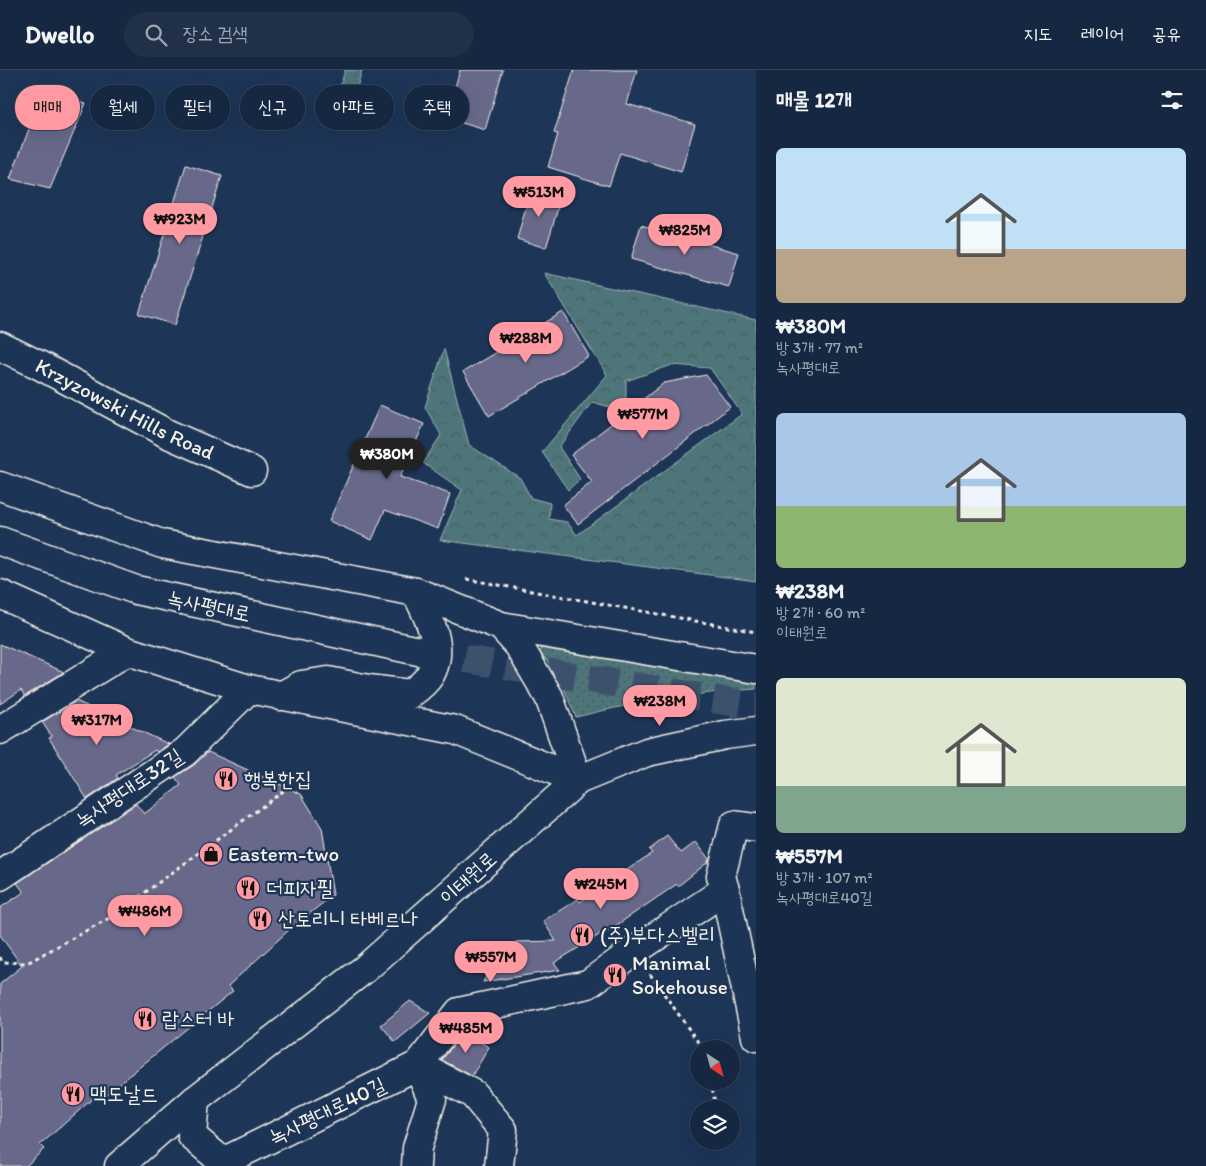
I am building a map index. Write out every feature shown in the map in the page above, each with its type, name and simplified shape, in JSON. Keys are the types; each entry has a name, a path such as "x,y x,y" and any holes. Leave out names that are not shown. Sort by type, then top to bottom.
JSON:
{"main road":[{"name":"Krzyzowski Hills Road","path":"0,346 168,434 252,471"},
{"path":"0,486 162,544 416,592 501,626 756,669"},
{"name":"녹사평대로","path":"0,541 136,590 423,652"},
{"path":"281,696 301,685 328,681 368,690 410,694 430,676 438,653 432,625 416,592"},
{"path":"0,594 127,651 249,689 455,730 578,780"},
{"path":"501,626 519,646 549,697 578,780"},
{"path":"0,730 127,651"},
{"name":"녹사평대로32길","path":"0,876 185,752 249,689"},
{"name":"이태원로","path":"118,1166 195,1100 366,968 578,780 647,752 724,735 756,731"},
{"path":"724,735 756,736"},
{"path":"756,828 734,825 721,876 756,1037"},
{"name":"녹사평대로40길","path":"195,1100 192,1136 223,1162 418,1065 458,1012 588,984 725,890"},
{"path":"416,1166 417,1148 432,1099 418,1065"},
{"path":"418,1065 473,1094 503,1130 499,1166"}],"path":[{"path":"0,957 2,962 27,963 113,916 293,784"},
{"path":"634,951 697,1040"}],"green space":[{"path":"345,70 362,70 358,85 340,85"},
{"path":"544,273 756,320 756,581 440,540 462,490 423,463 441,435 425,407 444,349 469,445 520,478 531,498 550,503 549,519 567,522 577,535 742,414 710,368 672,365 626,381 626,400 614,408 592,402 559,447 580,479 568,490 542,452 607,375"},
{"path":"542,647 756,681 756,689 665,699 576,717 558,675 540,652"}],"building":[{"path":"460,70 503,70 485,130 469,125 469,85 456,85"},
{"path":"574,70 637,70 627,104 695,124 681,172 620,153 609,186 548,167 558,134 554,133"},
{"path":"80,101 86,103 80,117"},
{"path":"29,130 75,130 50,189 10,179"},
{"path":"186,165 222,176 175,325 139,314"},
{"path":"531,189 561,198 546,248 517,239"},
{"path":"641,225 739,253 729,287 631,259"},
{"path":"563,312 589,356 489,416 463,372"},
{"path":"706,375 730,407 578,524 563,505 592,482 571,455 664,383"},
{"path":"380,405 424,424 400,477 450,494 438,529 385,510 372,540 329,521"},
{"path":"0,644 64,672 25,696 21,690 0,704"},
{"path":"76,701 169,744 157,752 155,750 116,775 118,778 87,799 49,738 52,737 42,722"},
{"path":"208,752 301,794 322,828 333,895 290,929 228,986 233,991 104,1096 100,1092 40,1145 44,1149 26,1166 0,1166 0,984 22,966 0,935 0,908 24,892 17,883 136,804 144,814 181,785 175,777 194,765"},
{"path":"667,836 681,853 696,842 709,859 708,862 678,886 677,884 608,931 554,963 560,970 483,982 499,954 516,942 556,941 543,921 578,899 580,902 652,853 649,850"},
{"path":"410,1001 430,1013 395,1042 381,1025"},
{"path":"463,1032 489,1047 472,1076 442,1060"}],"tunnel":[{"path":"423,652 756,706"}],"place":[{"name":"행복한집","path":"226,779"},
{"name":"Eastern-two","path":"211,854"},
{"name":"더피자필","path":"248,888"},
{"name":"산토리니 타베르나","path":"260,919"},
{"name":"(주)부다스벨리","path":"582,935"},
{"name":"Manimal Sokehouse","path":"615,975"},
{"name":"랍스터 바","path":"145,1019"},
{"name":"맥도날드","path":"73,1094"}]}
